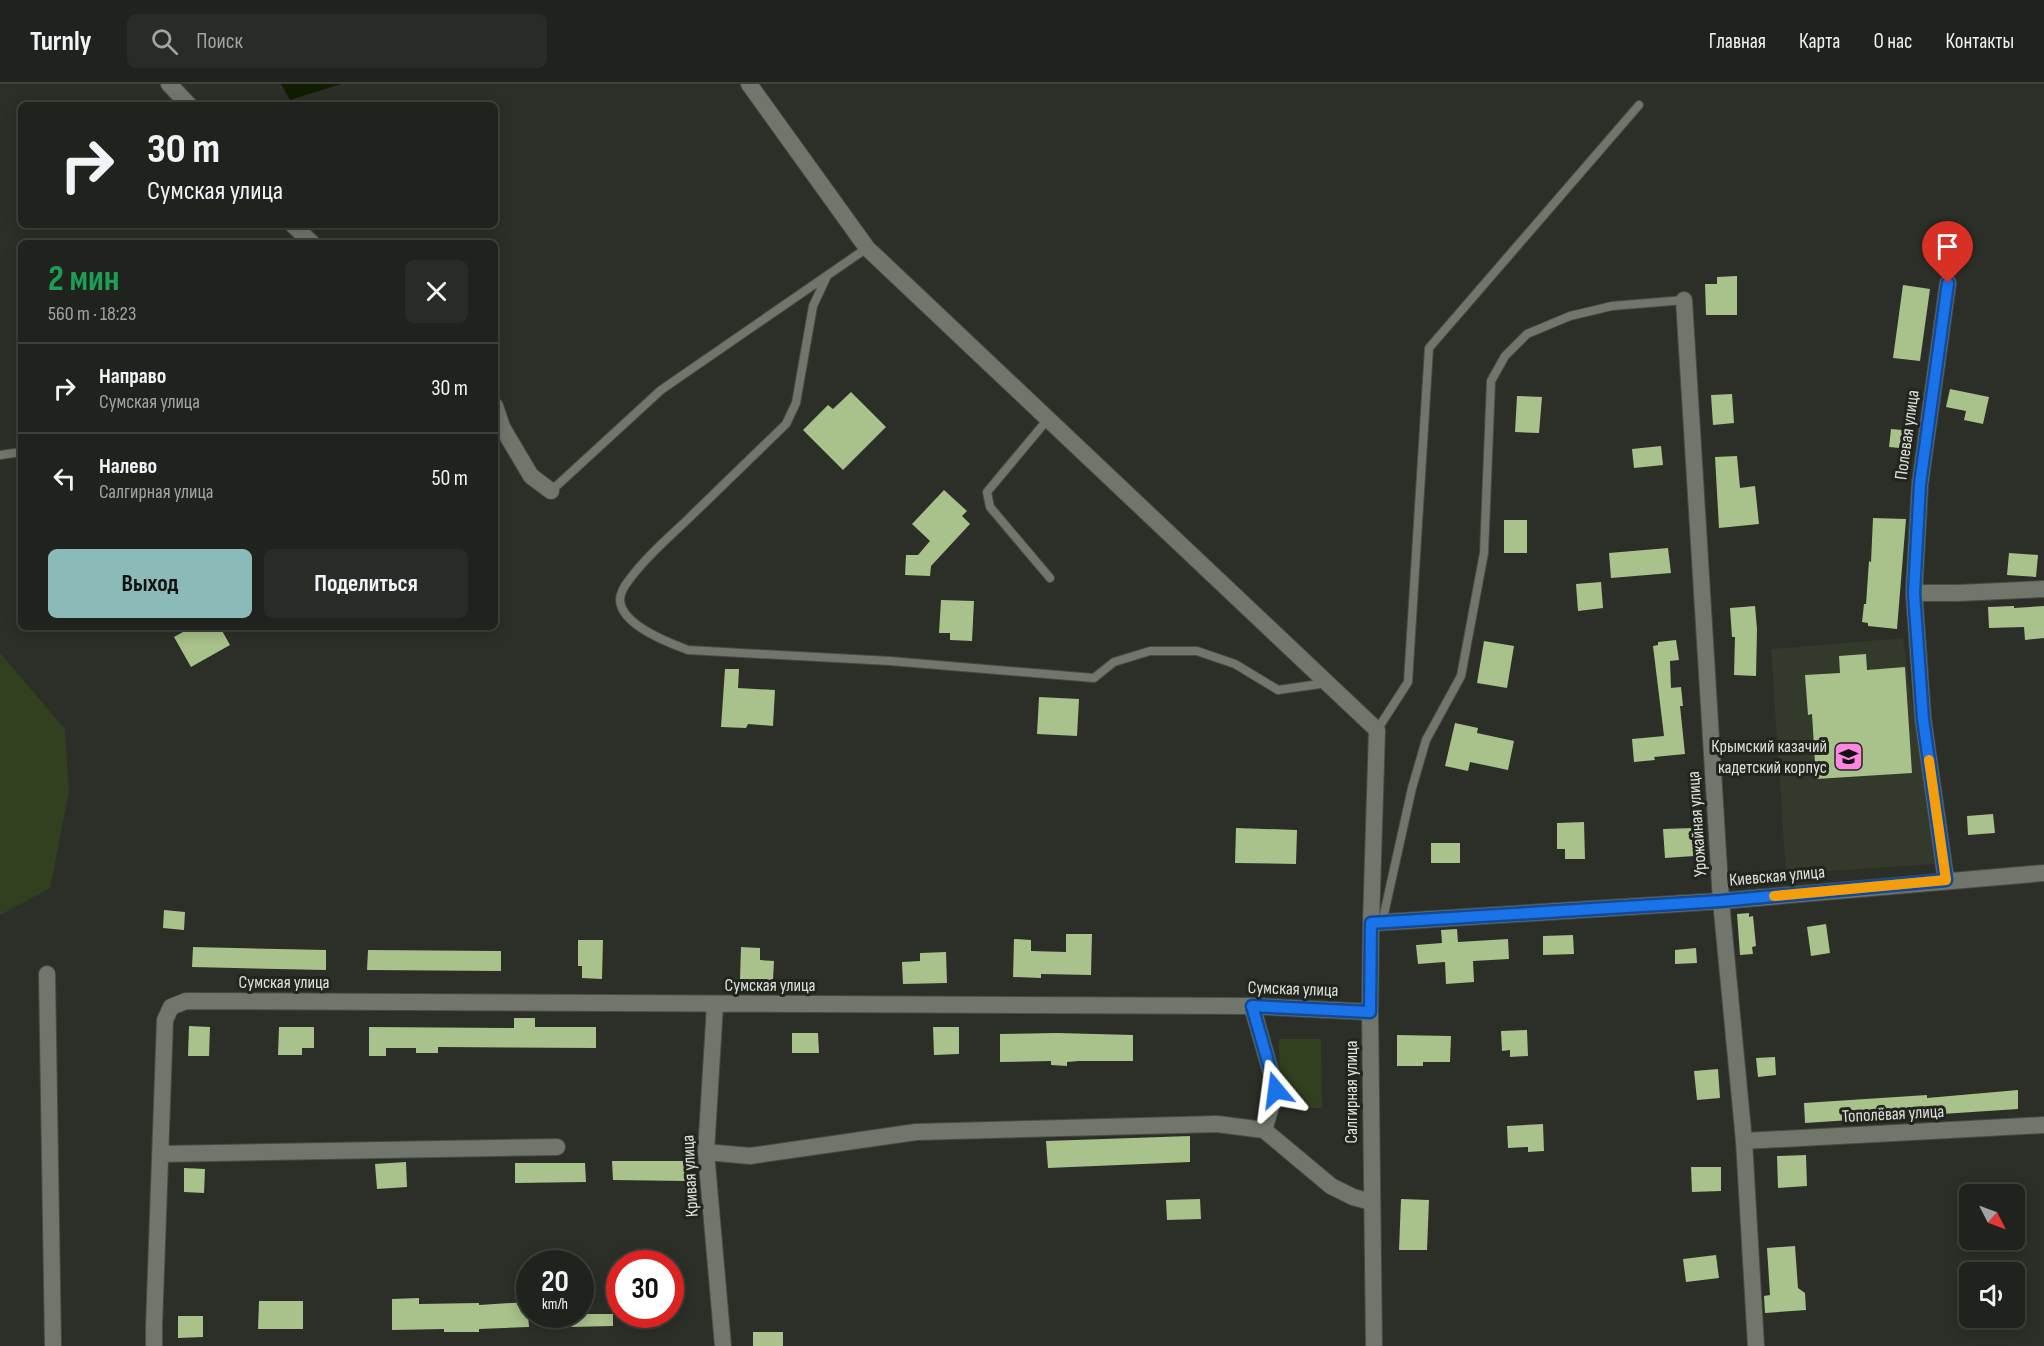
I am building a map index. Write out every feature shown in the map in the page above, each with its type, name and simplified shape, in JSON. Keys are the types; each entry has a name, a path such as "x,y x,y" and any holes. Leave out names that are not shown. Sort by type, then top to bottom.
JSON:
{"street":[{"path":"169,84 186,102"},
{"path":"749,84 867,248 1377,730"},
{"path":"296,228 309,240"},
{"name":"Полевая улица","path":"1946,880 1923,719 1914,593 1920,484 1948,283"},
{"name":"Урожайная улица","path":"1684,300 1721,901 1743,1141 1756,1346"},
{"path":"498,415 502,427 531,476 551,491"},
{"path":"1914,593 2044,589"},
{"name":"Салгирная улица","path":"1374,1346 1370,1012 1376,923 1377,730"},
{"name":"Киевская улица","path":"1376,923 1721,901 2044,873"},
{"path":"47,974 53,1346"},
{"name":"Сумская улица","path":"161,1154 165,1020 171,1007 186,1001 1252,1006 1370,1012"},
{"name":"Кривая улица","path":"715,1005 706,1152 723,1346"},
{"path":"1252,1006 1276,1090 1264,1130"},
{"path":"706,1152 750,1156 916,1132 1217,1124 1264,1130 1331,1186 1353,1197 1371,1202"},
{"name":"Тополёвая улица","path":"1743,1141 2044,1125"},
{"path":"154,1346 161,1154 556,1147"}],"lane":[{"path":"1377,730 1408,682 1429,348 1640,105"},
{"path":"551,491 661,390 867,248"},
{"path":"827,276 813,306 796,403 786,424 654,552 630,579 623,589 620,600 623,610 636,623 659,640 688,650 890,661 1094,678 1114,662 1150,651 1197,651 1235,664 1278,690 1327,683"},
{"path":"1376,923 1426,740 1461,676 1484,553 1491,381 1505,356 1527,334 1570,315 1612,306 1684,300"},
{"path":"1048,419 987,492 990,507 1050,578"},
{"path":"0,455 18,452"}],"shaded area":[{"path":"281,84 341,84 290,100"},
{"name":"Крымский казачий кадетский корпус","path":"1903,638 1934,864 1786,874 1771,649"},
{"path":"0,653 65,729 69,791 50,888 0,915"},
{"path":"1279,1039 1321,1039 1322,1108 1280,1108"}],"building":[{"path":"1737,276 1737,315 1706,315 1705,284 1717,284 1717,277"},
{"path":"1903,285 1930,289 1920,361 1893,358"},
{"path":"1950,389 1989,397 1983,424 1964,420 1966,411 1946,407"},
{"path":"851,392 886,427 843,470 803,430 828,405 833,409"},
{"path":"1732,394 1734,423 1713,425 1711,395"},
{"path":"1517,396 1542,397 1539,433 1515,432"},
{"path":"1891,429 1913,431 1911,449 1889,447"},
{"path":"1661,446 1663,465 1634,468 1632,449"},
{"path":"1737,456 1740,488 1755,486 1759,524 1719,528 1715,457"},
{"path":"944,490 967,511 962,516 970,524 931,566 930,576 905,575 906,555 918,555 930,541 912,524"},
{"path":"1873,518 1906,519 1897,629 1868,626 1868,623 1862,622 1864,604 1866,604 1869,561 1871,562"},
{"path":"1504,520 1527,520 1527,553 1504,553"},
{"path":"1668,548 1671,573 1611,578 1609,553"},
{"path":"2009,553 2038,555 2036,577 2007,575"},
{"path":"1601,582 1603,608 1578,611 1576,584"},
{"path":"941,600 974,601 972,641 950,640 950,633 939,633"},
{"path":"1755,606 1756,676 1734,675 1735,637 1732,637 1730,608"},
{"path":"2014,606 2014,608 2044,606 2044,638 2025,640 2024,627 1989,628 1988,607"},
{"path":"187,630 222,630 230,645 191,667 174,637"},
{"path":"1676,640 1679,660 1670,661 1671,688 1681,687 1683,706 1680,706 1685,754 1654,757 1655,760 1634,762 1632,739 1664,736 1653,646 1658,645 1658,642"},
{"path":"1484,641 1514,646 1507,688 1477,683"},
{"path":"1866,654 1867,670 1905,667 1912,773 1816,779 1812,714 1808,715 1805,675 1840,673 1839,656"},
{"path":"725,669 739,669 738,688 775,690 773,726 748,724 746,728 721,727"},
{"path":"1039,697 1079,699 1077,736 1037,734"},
{"path":"1455,723 1478,728 1477,733 1514,741 1508,770 1470,762 1468,771 1445,766"},
{"path":"1993,814 1995,833 1968,835 1967,816"},
{"path":"1584,822 1585,859 1565,859 1565,849 1557,849 1557,823"},
{"path":"1236,828 1297,830 1296,864 1235,863"},
{"path":"1693,828 1694,856 1665,858 1663,829"},
{"path":"1431,843 1460,843 1460,863 1431,863"},
{"path":"164,910 185,912 184,930 163,928"},
{"path":"1749,913 1749,917 1753,916 1756,946 1752,947 1753,954 1740,955 1737,914"},
{"path":"1826,924 1830,953 1811,956 1807,927"},
{"path":"1457,929 1458,942 1508,939 1509,959 1473,961 1474,982 1446,984 1445,962 1418,964 1416,945 1442,943 1441,930"},
{"path":"1066,934 1092,934 1091,975 1041,974 1041,978 1013,977 1014,939 1031,940 1031,951 1066,952"},
{"path":"1573,935 1574,954 1543,955 1543,936"},
{"path":"578,940 603,940 602,979 582,978 582,966 578,966"},
{"path":"193,947 326,950 326,970 192,967"},
{"path":"741,947 760,948 760,960 774,961 773,980 740,979"},
{"path":"1696,948 1697,963 1675,964 1675,950"},
{"path":"368,950 501,951 501,971 367,970"},
{"path":"946,952 947,983 903,984 902,962 920,961 920,953"},
{"path":"514,1018 535,1018 535,1027 596,1027 596,1048 438,1047 438,1053 416,1053 416,1048 386,1048 386,1056 369,1056 369,1027 514,1028"},
{"path":"189,1026 210,1027 209,1056 188,1056"},
{"path":"279,1027 314,1027 314,1048 302,1048 302,1055 278,1055"},
{"path":"933,1027 959,1027 959,1054 934,1055"},
{"path":"1527,1030 1528,1056 1510,1057 1510,1050 1502,1051 1501,1031"},
{"path":"792,1033 818,1033 819,1053 792,1053"},
{"path":"1000,1034 1133,1035 1133,1061 1079,1061 1067,1062 1067,1066 1051,1065 1051,1061 1000,1062"},
{"path":"1397,1035 1451,1036 1450,1062 1423,1062 1423,1066 1397,1066"},
{"path":"1775,1057 1776,1075 1758,1077 1756,1058"},
{"path":"1718,1069 1720,1098 1697,1100 1694,1071"},
{"path":"2018,1090 2018,1109 1805,1123 1804,1103 1927,1095 1927,1098"},
{"path":"1543,1124 1544,1151 1528,1152 1528,1147 1508,1148 1507,1126"},
{"path":"1190,1136 1190,1162 1048,1168 1046,1141"},
{"path":"1806,1155 1807,1186 1778,1188 1777,1156"},
{"path":"612,1161 685,1161 685,1181 613,1180"},
{"path":"406,1162 407,1187 377,1189 375,1164"},
{"path":"515,1163 585,1163 586,1182 515,1183"},
{"path":"1691,1167 1721,1167 1721,1191 1692,1192"},
{"path":"184,1168 205,1169 204,1193 184,1192"},
{"path":"1200,1199 1201,1219 1167,1220 1166,1200"},
{"path":"1401,1199 1429,1200 1427,1250 1399,1250"},
{"path":"1795,1246 1798,1288 1805,1293 1806,1310 1765,1313 1764,1296 1770,1295 1767,1248"},
{"path":"1716,1255 1719,1278 1686,1282 1683,1259"},
{"path":"419,1298 419,1304 479,1303 479,1305 516,1303 516,1328 479,1329 479,1332 444,1332 444,1329 392,1330 392,1299"},
{"path":"259,1301 303,1301 303,1329 258,1329"},
{"path":"594,1314 606,1314 606,1326 594,1326"},
{"path":"178,1316 203,1316 203,1337 178,1338"},
{"path":"753,1332 783,1332 783,1346 753,1346"}],"slow traffic":[{"path":"1774,896 1946,880 1929,760"}],"place":[{"name":"Крымский казачий кадетский корпус","path":"1848,756"}],"route":[{"path":"1276,1090 1252,1006 1370,1012 1371,923 1721,901 1946,880 1923,719 1914,593 1920,484 1948,283"}]}
